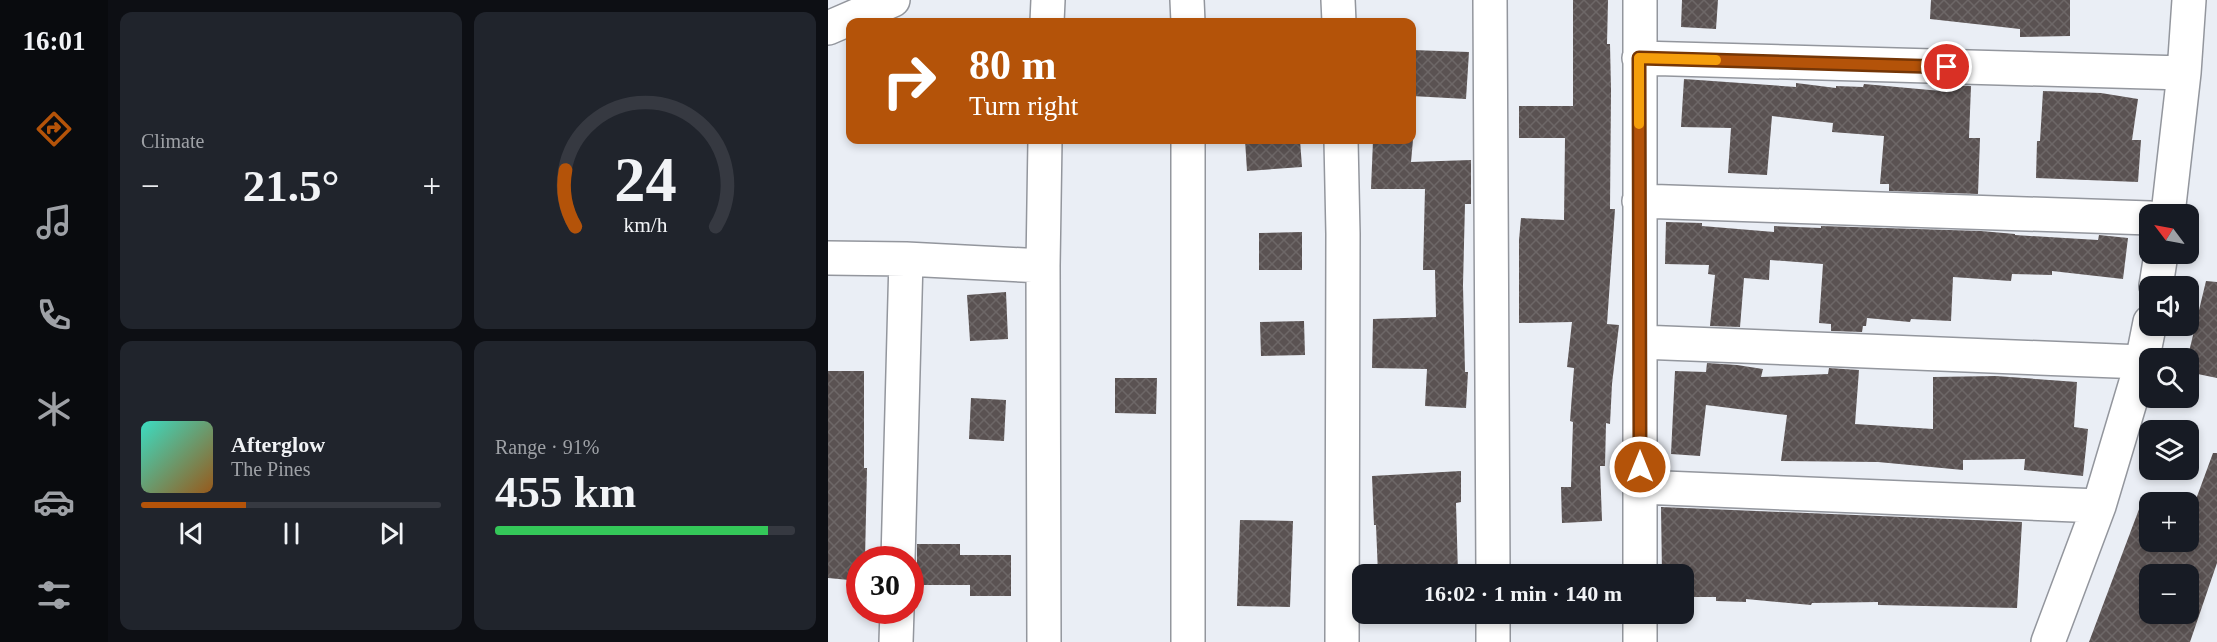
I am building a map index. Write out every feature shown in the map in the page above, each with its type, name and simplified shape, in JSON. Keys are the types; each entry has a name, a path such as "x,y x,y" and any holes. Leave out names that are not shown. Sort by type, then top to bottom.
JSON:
{"street":[{"path":"851,18 893,0"},
{"path":"1047,18 1048,0"},
{"path":"1187,0 1188,18"},
{"path":"1338,0 1339,18"},
{"path":"1490,0 1493,564"},
{"path":"1640,0 1640,564"},
{"path":"2169,204 2184,73 2189,0"},
{"path":"828,28 846,20"},
{"path":"1639,58 2184,73"},
{"path":"1044,642 1045,144"},
{"path":"1188,144 1188,642"},
{"path":"1341,144 1342,642"},
{"path":"1639,201 2139,218"},
{"path":"828,258 906,259 1043,266"},
{"path":"898,546 906,259"},
{"path":"1640,342 2139,362"},
{"path":"2048,642 2098,506 2139,372"},
{"path":"1640,487 2098,506"},
{"path":"896,642 897,624"},
{"path":"1493,624 1493,642"},
{"path":"1640,624 1640,642"}],"building":[{"path":"1573,0 1608,0 1607,44 1610,44 1611,90 1610,209 1615,209 1607,324 1619,325 1610,424 1606,423 1605,466 1600,466 1602,521 1562,523 1561,487 1571,487 1573,422 1570,421 1574,368 1567,367 1572,322 1519,323 1519,240 1521,218 1564,220 1565,138 1519,138 1519,106 1573,106"},
{"path":"1682,0 1718,0 1716,29 1681,27"},
{"path":"1931,0 2070,0 2070,36 2020,37 2020,29 1930,19"},
{"path":"1416,50 1469,52 1466,99 1416,96"},
{"path":"1684,79 1796,87 1796,83 1836,88 1836,86 1863,87 1864,84 1941,91 1941,85 1971,86 1969,138 1980,138 1978,194 1889,191 1889,184 1880,184 1884,136 1832,132 1833,123 1772,116 1767,175 1728,173 1731,128 1681,127"},
{"path":"2043,91 2101,93 2138,99 2132,140 2141,140 2138,182 2036,178 2037,141 2040,141"},
{"path":"1245,144 1300,144 1302,167 1247,171"},
{"path":"1373,144 1413,144 1411,162 1471,160 1471,204 1465,204 1463,285 1465,372 1468,372 1466,408 1425,406 1427,369 1372,368 1373,319 1436,317 1435,270 1423,270 1425,189 1371,189"},
{"path":"1666,222 1702,223 1702,226 1774,232 1774,226 1821,228 1821,226 1981,231 2098,240 2099,235 2128,238 2123,279 2052,271 2052,275 2012,274 2011,281 1953,277 1951,321 1911,319 1910,322 1867,318 1862,332 1831,331 1831,324 1819,323 1823,264 1770,260 1769,280 1744,278 1740,327 1710,326 1715,275 1708,274 1709,265 1665,264"},
{"path":"1302,232 1302,270 1259,270 1259,233"},
{"path":"2206,281 2217,282 2217,378 2199,374 2199,348 2190,348 2193,336 2199,336 2199,310"},
{"path":"1006,292 1008,339 970,341 967,295"},
{"path":"1304,321 1305,355 1261,356 1260,322"},
{"path":"1707,363 1763,369 1761,377 1828,374 1829,368 1859,370 1855,424 1933,429 1933,377 1996,376 2077,382 2074,427 2088,429 2083,476 2024,470 2025,459 1963,460 1963,470 1878,462 1781,461 1787,415 1706,405 1700,456 1671,454 1675,371 1706,372"},
{"path":"828,371 864,371 864,468 867,468 865,546 846,546 846,580 828,578"},
{"path":"1115,378 1157,378 1156,414 1115,413"},
{"path":"971,398 1006,400 1004,441 969,439"},
{"path":"2213,453 2217,453 2217,563 2199,616 2199,564 2139,564 2139,624 2196,624 2190,642 2089,642 2139,509 2139,552 2199,552 2199,492"},
{"path":"1461,471 1461,502 1456,503 1458,564 1378,564 1372,476"},
{"path":"1661,507 2022,522 2017,608 1878,605 1878,602 1812,603 1811,605 1746,599 1746,602 1716,601 1716,597 1694,597 1694,564 1662,564"},
{"path":"1240,520 1293,521 1290,607 1237,606"},
{"path":"917,544 960,544 960,555 1011,555 1011,596 970,596 970,585 924,585 924,546 917,546"}],"slow traffic":[{"path":"1639,124 1639,58 1716,60"}],"route":[{"path":"1640,467 1639,58 1947,67"}]}
